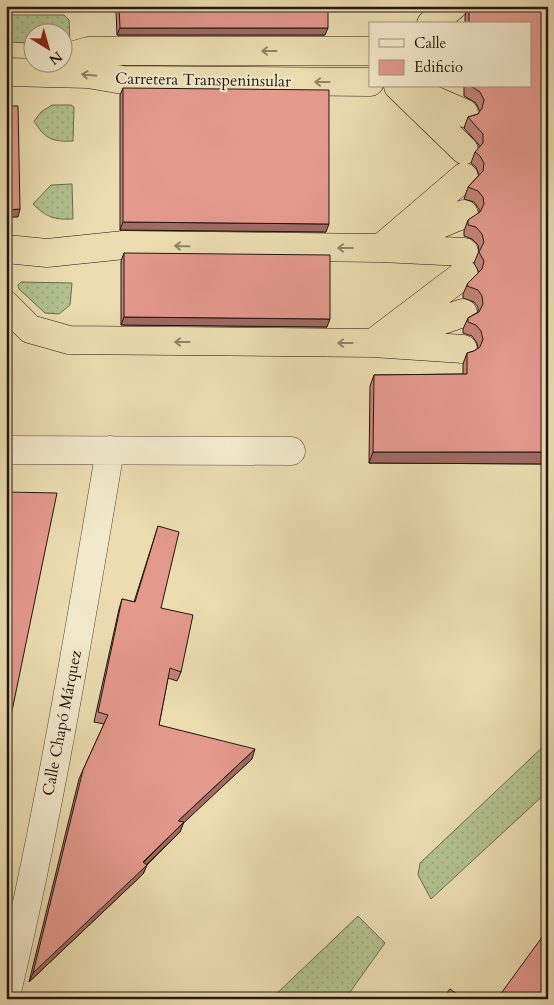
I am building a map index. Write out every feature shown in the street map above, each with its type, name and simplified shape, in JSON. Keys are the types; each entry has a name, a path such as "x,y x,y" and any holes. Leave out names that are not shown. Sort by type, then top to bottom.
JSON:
{"highway":[{"path":"413,22 423,6"},
{"path":"417,22 429,6"},
{"path":"424,22 439,6"},
{"path":"438,22 456,16"},
{"path":"72,56 88,51 369,52"},
{"name":"Carretera Transpeninsular","path":"14,73 88,74 123,80 369,82"},
{"path":"404,88 464,122"},
{"path":"404,88 464,122"},
{"path":"422,88 464,122"},
{"path":"6,249 47,253 124,245 381,248 464,263"},
{"path":"381,248 464,263"},
{"path":"381,248 464,263"},
{"path":"6,304 30,329 69,340 373,343 464,263"},
{"path":"373,343 464,263"},
{"path":"373,343 464,263"}],"street":[{"path":"6,450 291,451"},
{"name":"Calle Chapó Márquez","path":"6,996 23,924 66,711 110,450"}],"green space":[{"path":"6,15 64,15 69,20 69,22 22,22 22,43 6,42"},
{"path":"52,105 71,105 74,107 73,141 54,140 46,136 34,121 41,112"},
{"path":"72,184 73,219 51,217 33,204 51,185"},
{"path":"21,282 72,283 70,305 59,314 45,313 19,289 18,285"},
{"path":"548,742 548,791 431,899 418,875 420,863"},
{"path":"358,916 385,943 345,999 271,999"}],"building":[{"path":"119,6 328,6 328,28 120,28"},
{"path":"469,6 548,6 548,452 373,452 374,375 467,374 467,353 480,347 483,339 481,331 476,325 468,322 468,318 479,312 483,304 482,296 478,290 467,286 482,269 484,261 479,252 484,242 482,234 476,227 468,225 468,220 480,212 484,204 483,197 478,191 468,187 483,171 484,163 475,152 483,143 483,134 468,117 478,114 484,100 480,92 474,88 532,88 532,22 469,22"},
{"path":"123,88 329,90 329,224 123,222"},
{"path":"6,106 18,106 20,209 6,210"},
{"path":"124,253 330,255 330,319 124,317"},
{"path":"6,492 57,493 6,740"},
{"path":"158,526 179,532 161,608 193,615 181,672 170,668 159,725 255,749 178,821 184,822 143,862 147,865 33,973 83,770 108,715 98,712 122,599 135,602"},
{"path":"548,929 548,999 497,999"},
{"path":"450,989 464,999 442,999"}]}
